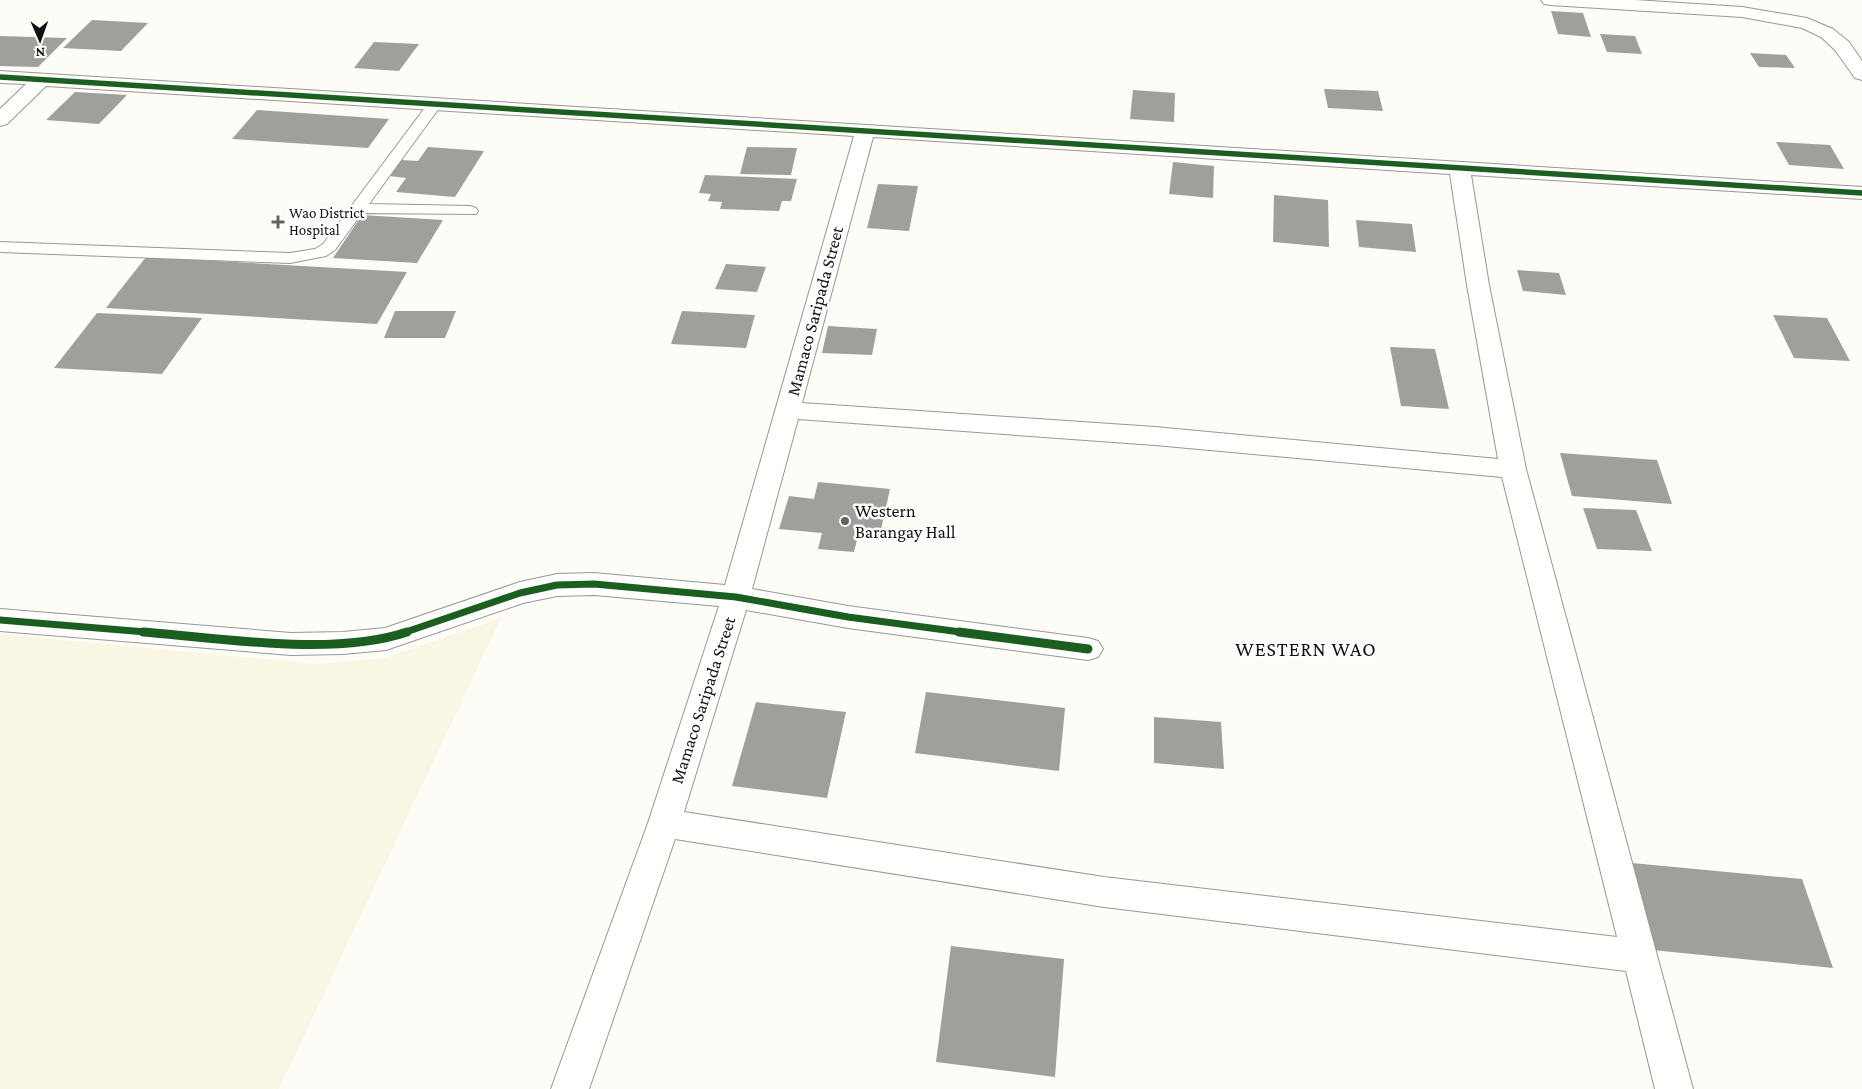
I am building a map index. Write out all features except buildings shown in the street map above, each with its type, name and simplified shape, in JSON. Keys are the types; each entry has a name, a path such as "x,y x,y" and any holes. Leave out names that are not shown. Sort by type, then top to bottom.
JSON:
{"street":[{"path":"1550,0 1742,12 1807,23 1827,33 1842,46 1862,74"},
{"path":"0,77 1862,193"},
{"path":"0,120 42,79"},
{"name":"Mamaco Saripada Street","path":"570,1089 664,823 736,597 864,132"},
{"path":"1460,168 1478,285 1513,469 1674,1089"},
{"path":"788,410 1155,436 1513,469"},
{"path":"0,620 291,644 343,643 386,639 520,593 557,585 594,584 736,597 848,617 1088,649"},
{"path":"664,823 1104,892 1639,956"}],"lane":[{"path":"0,247 282,258 306,257 320,254 329,247 360,208 435,104"},
{"path":"360,208 470,211"}],"shaded area":[{"path":"501,618 279,1089 0,1089 0,634 316,664 385,658"}],"cycle path":[{"path":"0,77 1862,193"},
{"path":"0,620 291,644 343,643 386,639 520,593 557,585 594,584 736,597 848,617 1088,649"}],"place":[{"name":"Wao District Hospital","path":"278,222"},
{"name":"Western Barangay Hall","path":"845,521"}],"district":[{"name":"WESTERN WAO","path":"1306,649"}]}
